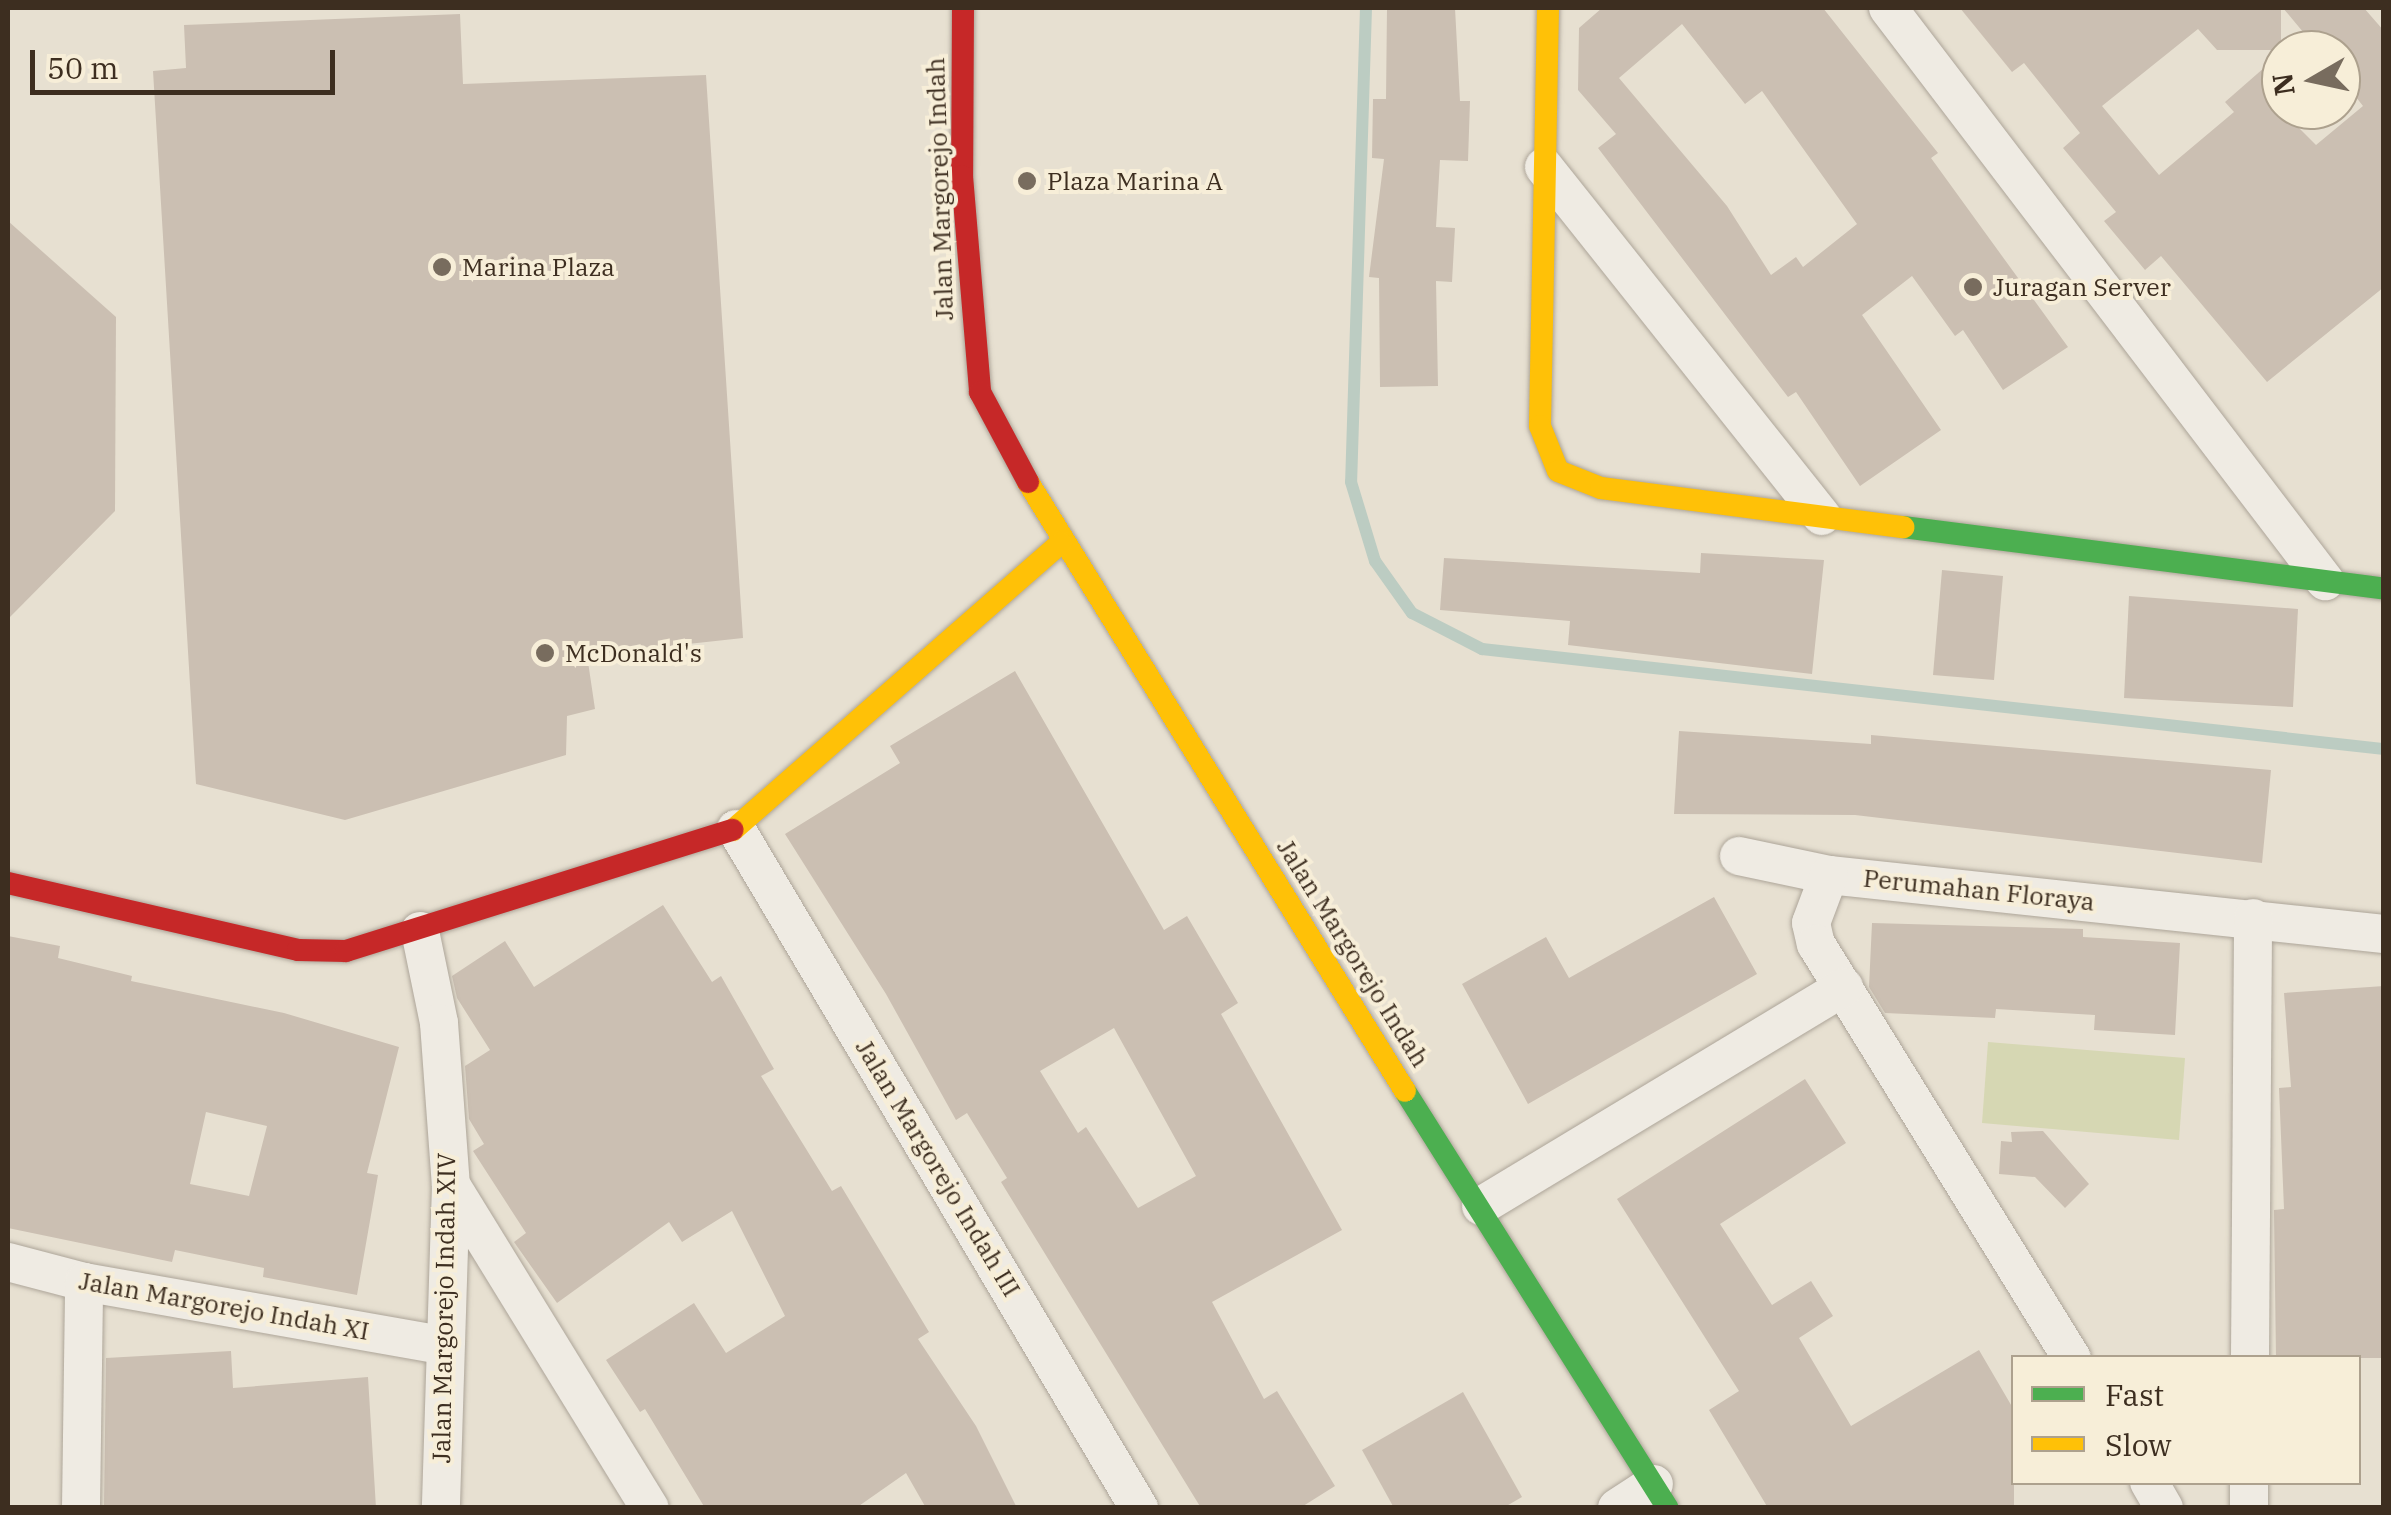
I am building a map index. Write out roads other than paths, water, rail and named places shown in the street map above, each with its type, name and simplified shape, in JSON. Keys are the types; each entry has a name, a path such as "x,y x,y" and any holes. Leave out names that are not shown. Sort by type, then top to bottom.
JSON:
{"street":[{"name":"Jalan Margorejo Indah","path":"963,8 967,285 980,392 1061,542 1661,1496"},
{"path":"1548,8 1540,426 1558,471 1601,488 2384,588"},
{"path":"1888,8 2325,581"},
{"path":"1544,167 1822,516"},
{"path":"1000,423 1006,388"},
{"path":"8,883 298,950 346,951 420,931 736,829 1061,542"},
{"name":"Jalan Margorejo Indah III","path":"736,829 1139,1508"},
{"path":"1738,856 1829,875"},
{"name":"Perumahan Floraya","path":"2070,1355 1812,935 1829,875 2384,934"},
{"path":"2250,1355 2253,918"},
{"name":"Jalan Margorejo Indah XIV","path":"420,931 439,1024 450,1186 442,1345 441,1508"},
{"path":"1481,1206 1844,987"},
{"path":"450,1186 650,1508"},
{"name":"Jalan Margorejo Indah XI","path":"8,1262 84,1282 442,1345"},
{"path":"81,1508 84,1282"},
{"path":"2151,1485 2164,1508"},
{"path":"1617,1508 1661,1496"}],"waterway":[{"path":"1366,8 1351,482 1375,561 1412,613 1482,649 2384,749"}],"place":[{"name":"Plaza Marina A","path":"1027,181"},
{"name":"Marina Plaza","path":"442,267"},
{"name":"Juragan Server","path":"1973,287"},
{"name":"McDonald's","path":"545,653"}]}
